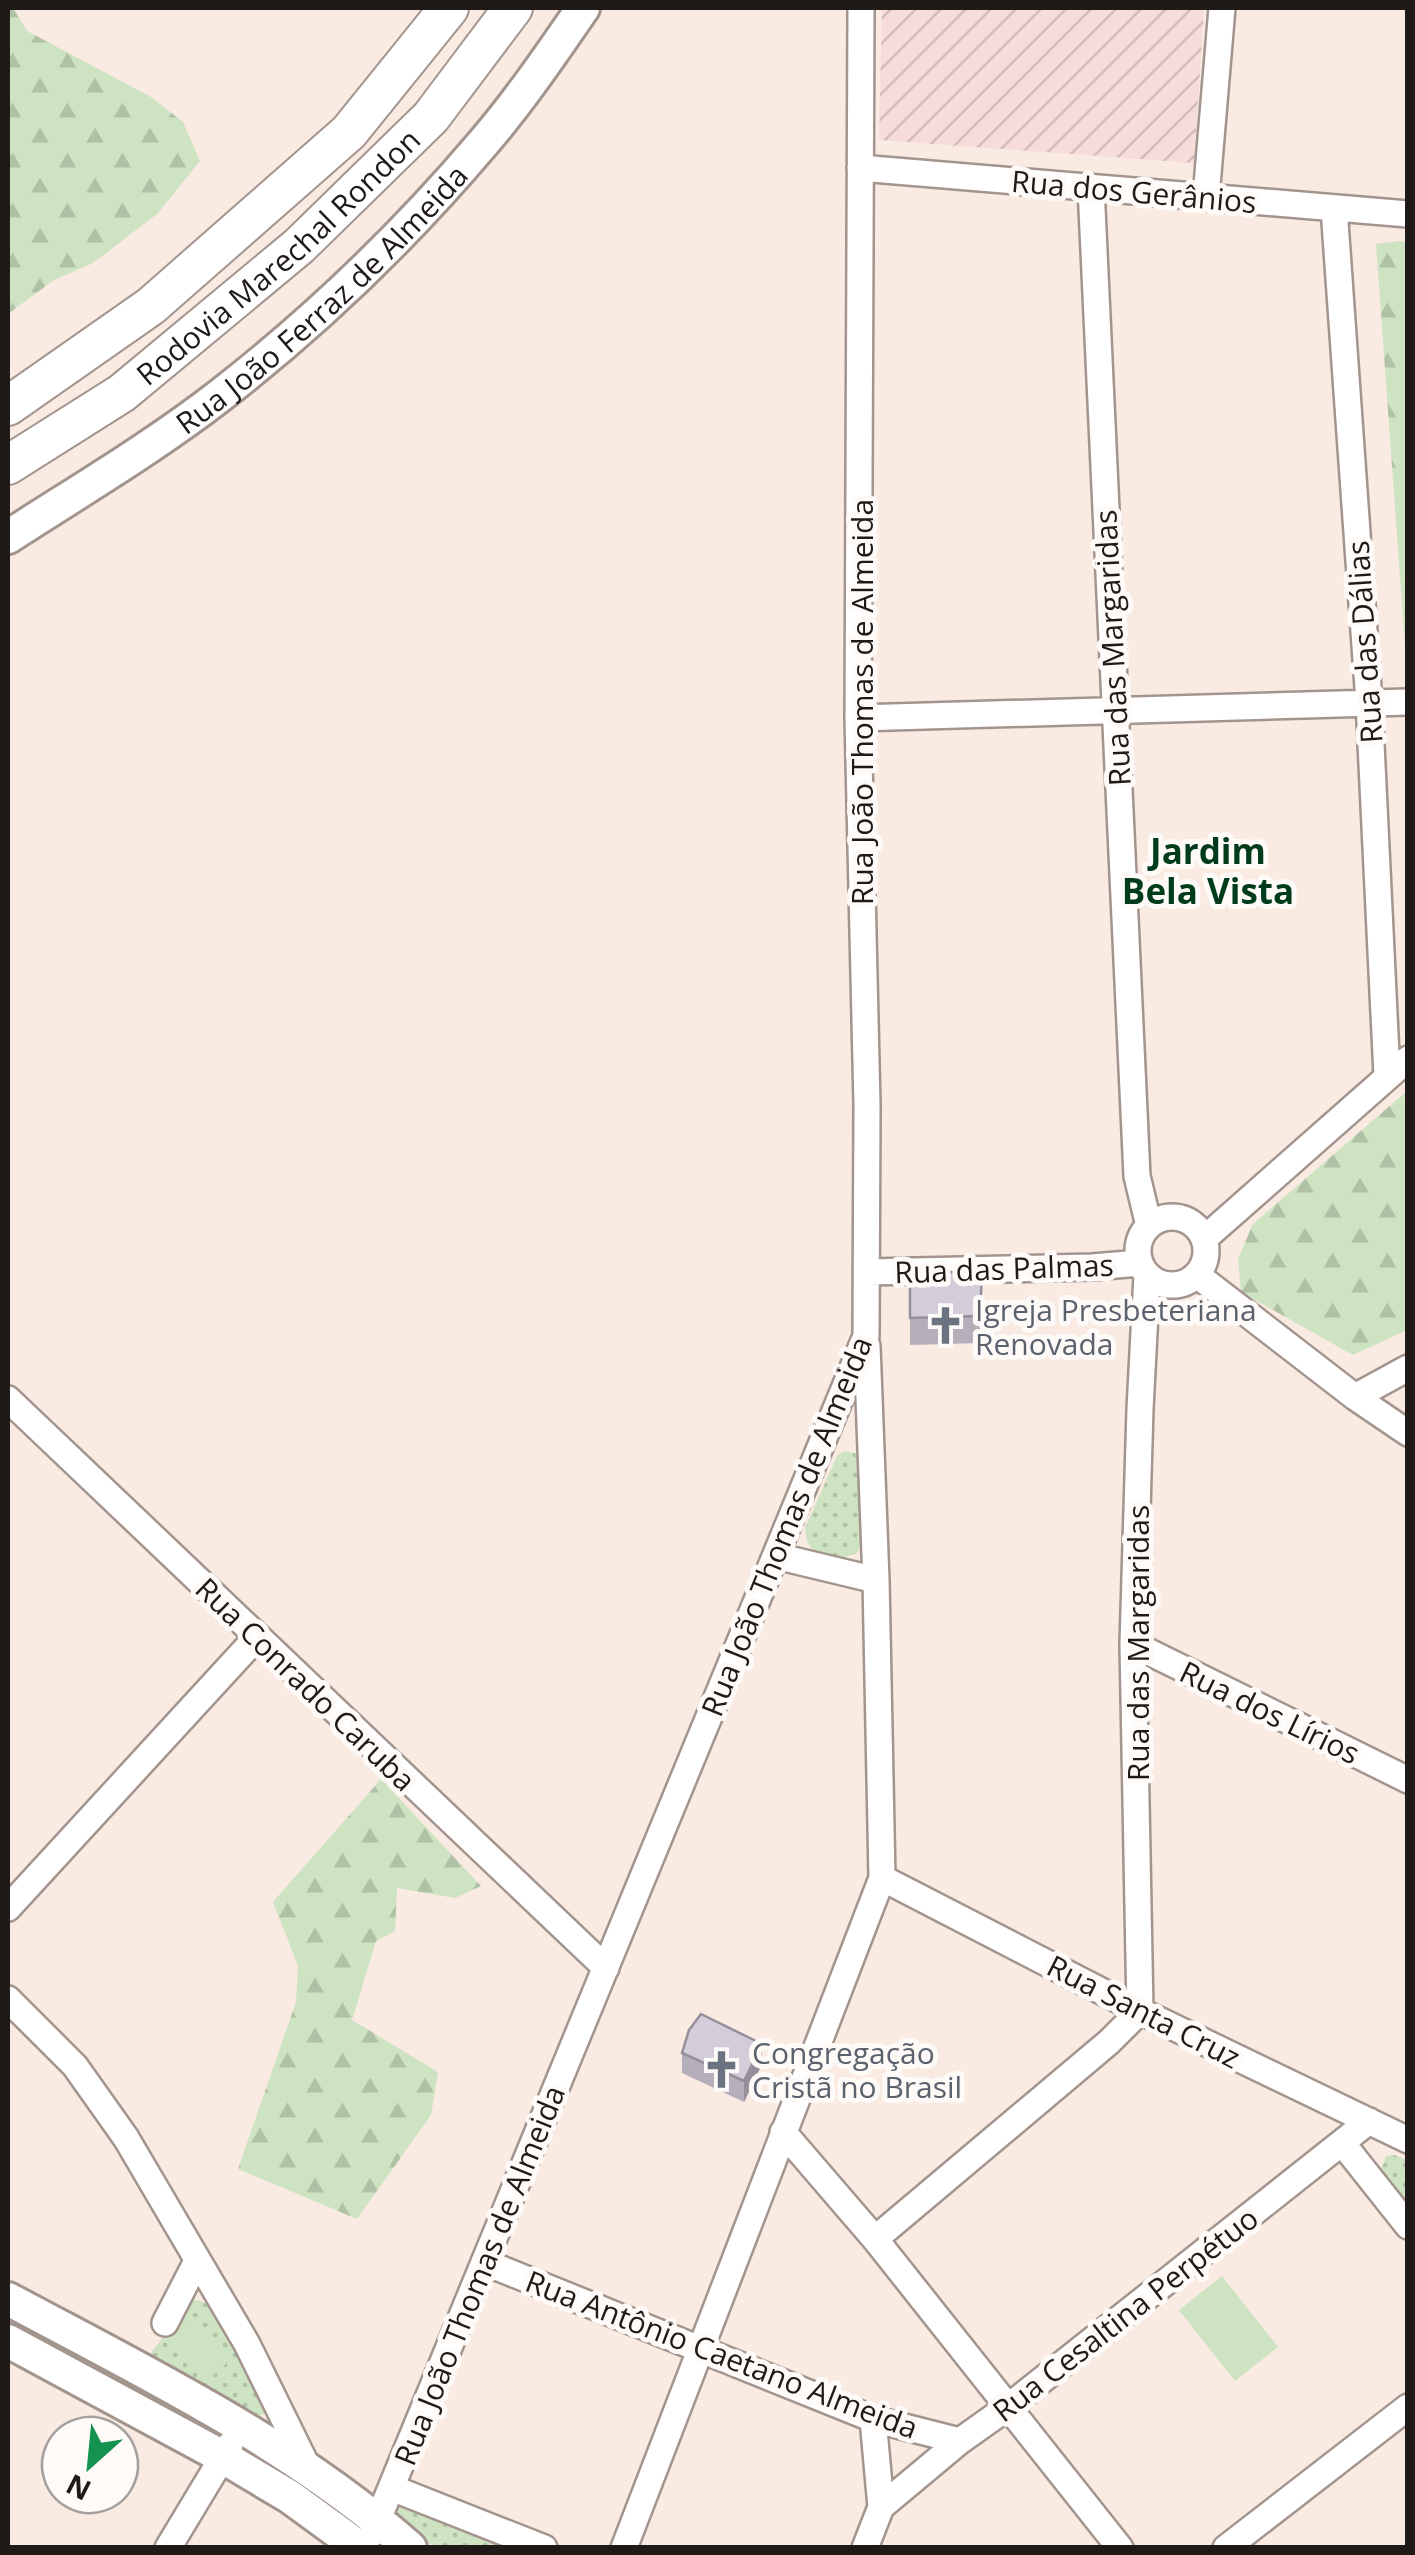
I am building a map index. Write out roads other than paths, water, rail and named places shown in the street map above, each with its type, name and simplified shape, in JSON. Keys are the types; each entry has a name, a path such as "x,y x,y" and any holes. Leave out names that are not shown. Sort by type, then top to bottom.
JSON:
{"highway":[{"name":"Rodovia Marechal Rondon","path":"8,406 151,306 349,132 449,8"},
{"name":"Rodovia Marechal Rondon","path":"8,465 122,393 299,246 431,117 513,8"}],"main road":[{"name":"Rua João Ferraz de Almeida","path":"8,538 220,395 302,327 396,238 485,141 583,8"},
{"path":"8,2300 152,2375 308,2468 368,2538"},
{"path":"8,2341 368,2538 410,2548"}],"street":[{"name":"Rua João Thomas de Almeida","path":"368,2538 392,2488 866,1336 867,1106 858,718 862,8"},
{"path":"1206,197 1222,8"},
{"name":"Rua dos Gerânios","path":"860,168 1408,214"},
{"name":"Rua das Margaridas","path":"1091,187 1137,1176 1149,1226"},
{"name":"Rua das Dálias","path":"1334,208 1369,702 1387,1076"},
{"path":"858,718 1408,702"},
{"path":"1204,1239 1408,1059"},
{"path":"1180,1218 1190,1222 1204,1239 1206,1257 1197,1275 1188,1282 1176,1285 1156,1281 1144,1269 1139,1244 1149,1226 1180,1218"},
{"name":"Rua das Margaridas","path":"1140,2011 1133,1644 1144,1269"},
{"name":"Rua das Palmas","path":"868,1272 1144,1269"},
{"path":"1197,1275 1408,1433"},
{"path":"624,2548 882,1878 866,1336"},
{"path":"1355,1397 1408,1368"},
{"name":"Rua Conrado Caruba","path":"8,1399 606,1968"},
{"path":"776,1556 876,1580"},
{"path":"8,1908 256,1637"},
{"name":"Rua dos Lírios","path":"1133,1644 1408,1780"},
{"name":"Rua Santa Cruz","path":"882,1878 1140,2011 1408,2140"},
{"path":"8,1999 74,2066 126,2138 246,2344 308,2468"},
{"path":"875,2239 1140,2011"},
{"name":"Rua Cesaltina Perpétuo","path":"881,2508 960,2441 1369,2121"},
{"path":"783,2132 875,2239 1120,2548"},
{"path":"1343,2144 1408,2226"},
{"path":"165,2322 197,2262"},
{"name":"Rua Antônio Caetano Almeida","path":"484,2262 873,2418 960,2441"},
{"path":"1226,2548 1408,2407"},
{"name":"Rua Cesaltina Perpétuo","path":"865,2548 881,2508 873,2418"},
{"path":"168,2548 241,2427"},
{"path":"392,2488 544,2548"}],"place":[{"name":"Igreja Presbeteriana Renovada","path":"945,1326"},
{"name":"Congregação Cristã no Brasil","path":"722,2069"}],"district":[{"name":"Jardim Bela Vista","path":"1208,870"}]}
